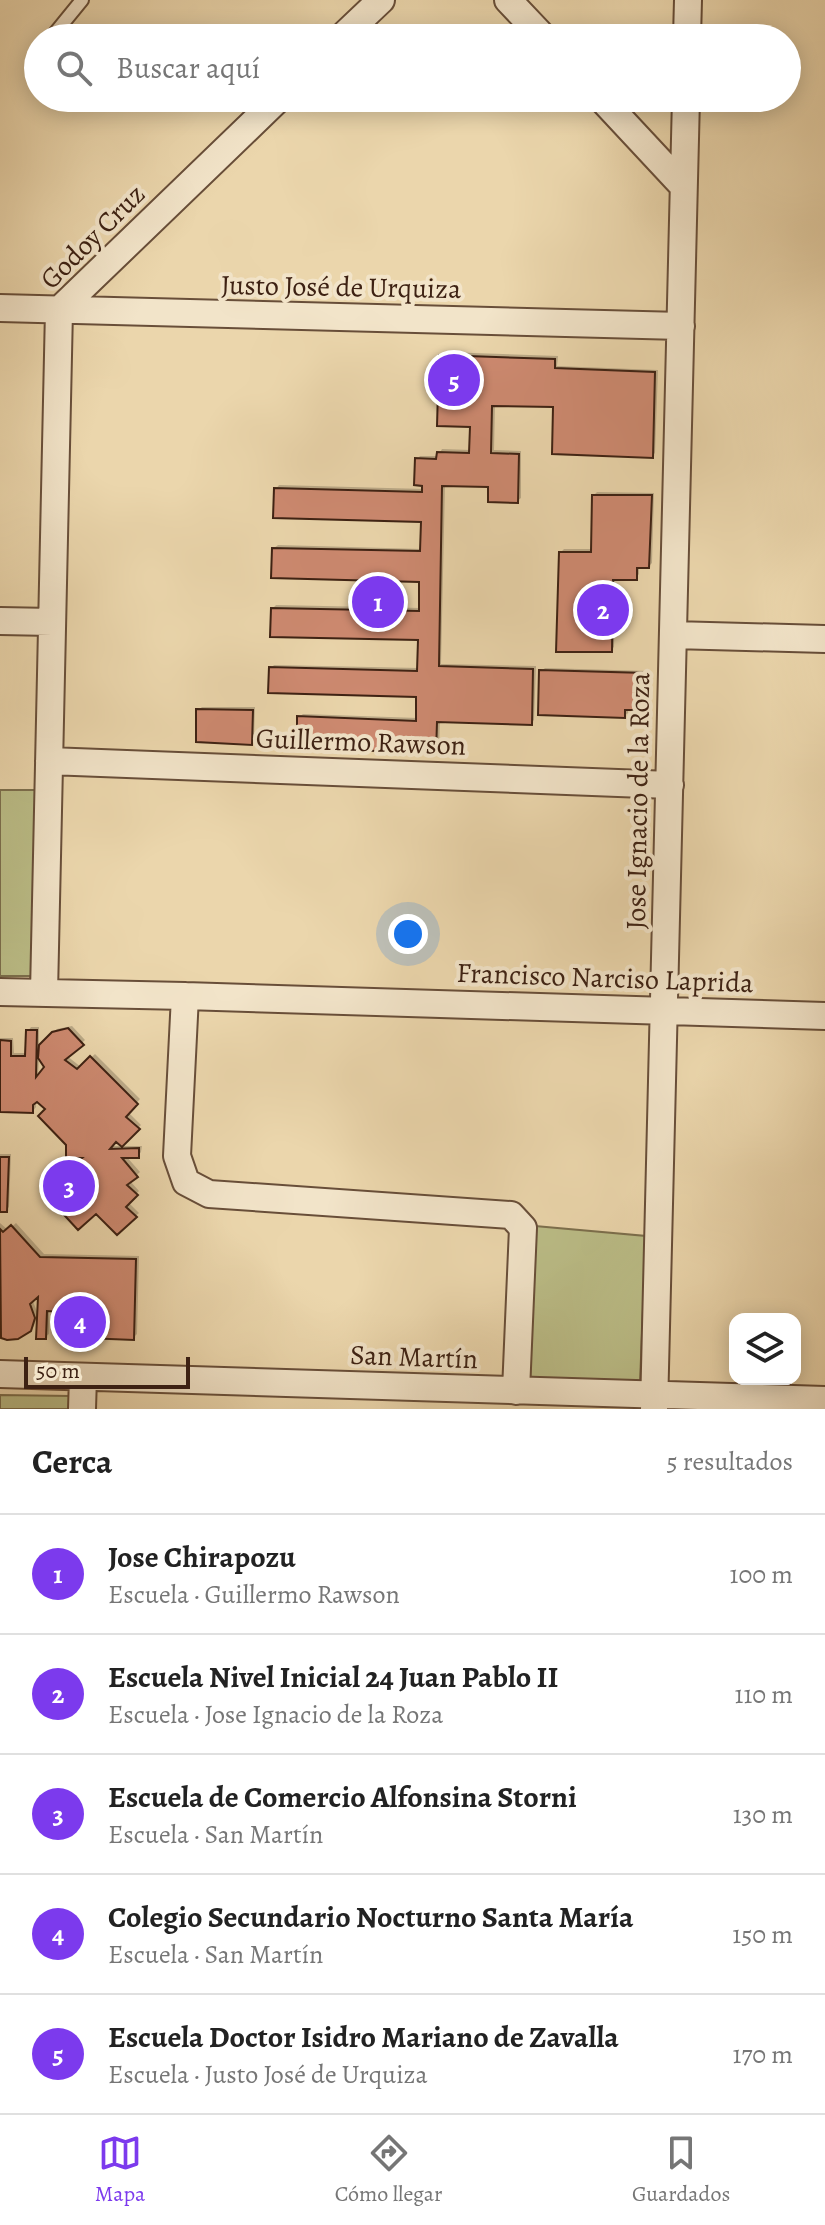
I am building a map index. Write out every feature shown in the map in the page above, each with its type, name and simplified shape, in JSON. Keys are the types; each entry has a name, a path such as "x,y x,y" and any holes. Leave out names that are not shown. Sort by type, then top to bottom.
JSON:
{"street":[{"path":"356,24 381,0"},
{"path":"508,0 531,24"},
{"path":"687,24 688,0"},
{"name":"Godoy Cruz","path":"44,993 59,310 264,112"},
{"path":"614,112 683,186"},
{"name":"Jose Ignacio de la Roza","path":"654,1402 686,112"},
{"name":"Justo José de Urquiza","path":"0,308 681,326"},
{"path":"0,621 52,622"},
{"path":"673,635 825,639"},
{"name":"Guillermo Rawson","path":"49,761 670,785"},
{"name":"Francisco Narciso Laprida","path":"0,992 825,1016"},
{"path":"185,996 177,1156 186,1182 209,1194 511,1215 523,1228 516,1391"},
{"name":"San Martín","path":"0,1374 516,1391 654,1402 825,1400"},
{"path":"82,1409 83,1377"}],"lane":[{"path":"62,24 82,0"}],"green space":[{"path":"0,790 36,790 35,976 0,976"},
{"path":"535,1226 646,1236 640,1382 530,1381"},
{"path":"0,1395 70,1396 69,1409 0,1409"}],"building":[{"path":"439,355 555,359 555,368 655,372 653,458 552,454 553,407 492,406 491,453 519,454 518,503 488,502 488,487 442,486 439,666 533,669 532,725 437,722 436,754 297,747 297,716 416,721 416,697 268,693 269,667 417,671 418,640 270,637 271,608 419,611 419,582 271,578 272,548 420,551 421,522 273,518 274,488 422,492 422,486 414,485 415,458 436,459 437,452 469,453 470,427 437,426"},
{"path":"592,495 652,495 649,568 637,568 637,580 613,580 612,652 556,652 559,552 591,552"},
{"path":"539,670 646,673 645,710 625,710 625,718 538,715"},
{"path":"196,709 253,710 252,745 196,742"},
{"path":"68,1028 84,1045 65,1060 77,1069 90,1056 138,1104 126,1117 140,1129 122,1147 116,1142 110,1149 139,1148 139,1158 122,1158 138,1177 127,1185 138,1195 126,1207 137,1217 117,1235 96,1214 78,1230 54,1204 74,1184 84,1195 94,1187 72,1166 82,1158 66,1158 66,1145 38,1116 45,1109 37,1102 33,1105 33,1113 0,1112 0,1040 11,1041 11,1056 25,1056 26,1030 37,1030 36,1077 44,1067 38,1058 39,1045 52,1032"},
{"path":"0,1157 9,1157 7,1212 0,1212"},
{"path":"11,1225 40,1257 136,1259 134,1340 60,1337 61,1312 47,1311 46,1339 36,1339 38,1297 30,1304 35,1318 31,1331 18,1339 1,1338 0,1229 3,1232"}],"place":[{"name":"Escuela Doctor Isidro Mariano de Zavalla","path":"454,380"},
{"name":"Jose Chirapozu","path":"378,602"},
{"name":"Escuela Nivel Inicial 24 Juan Pablo II","path":"603,610"},
{"name":"Escuela de Comercio Alfonsina Storni","path":"69,1186"},
{"name":"Colegio Secundario Nocturno Santa María","path":"80,1322"}]}
